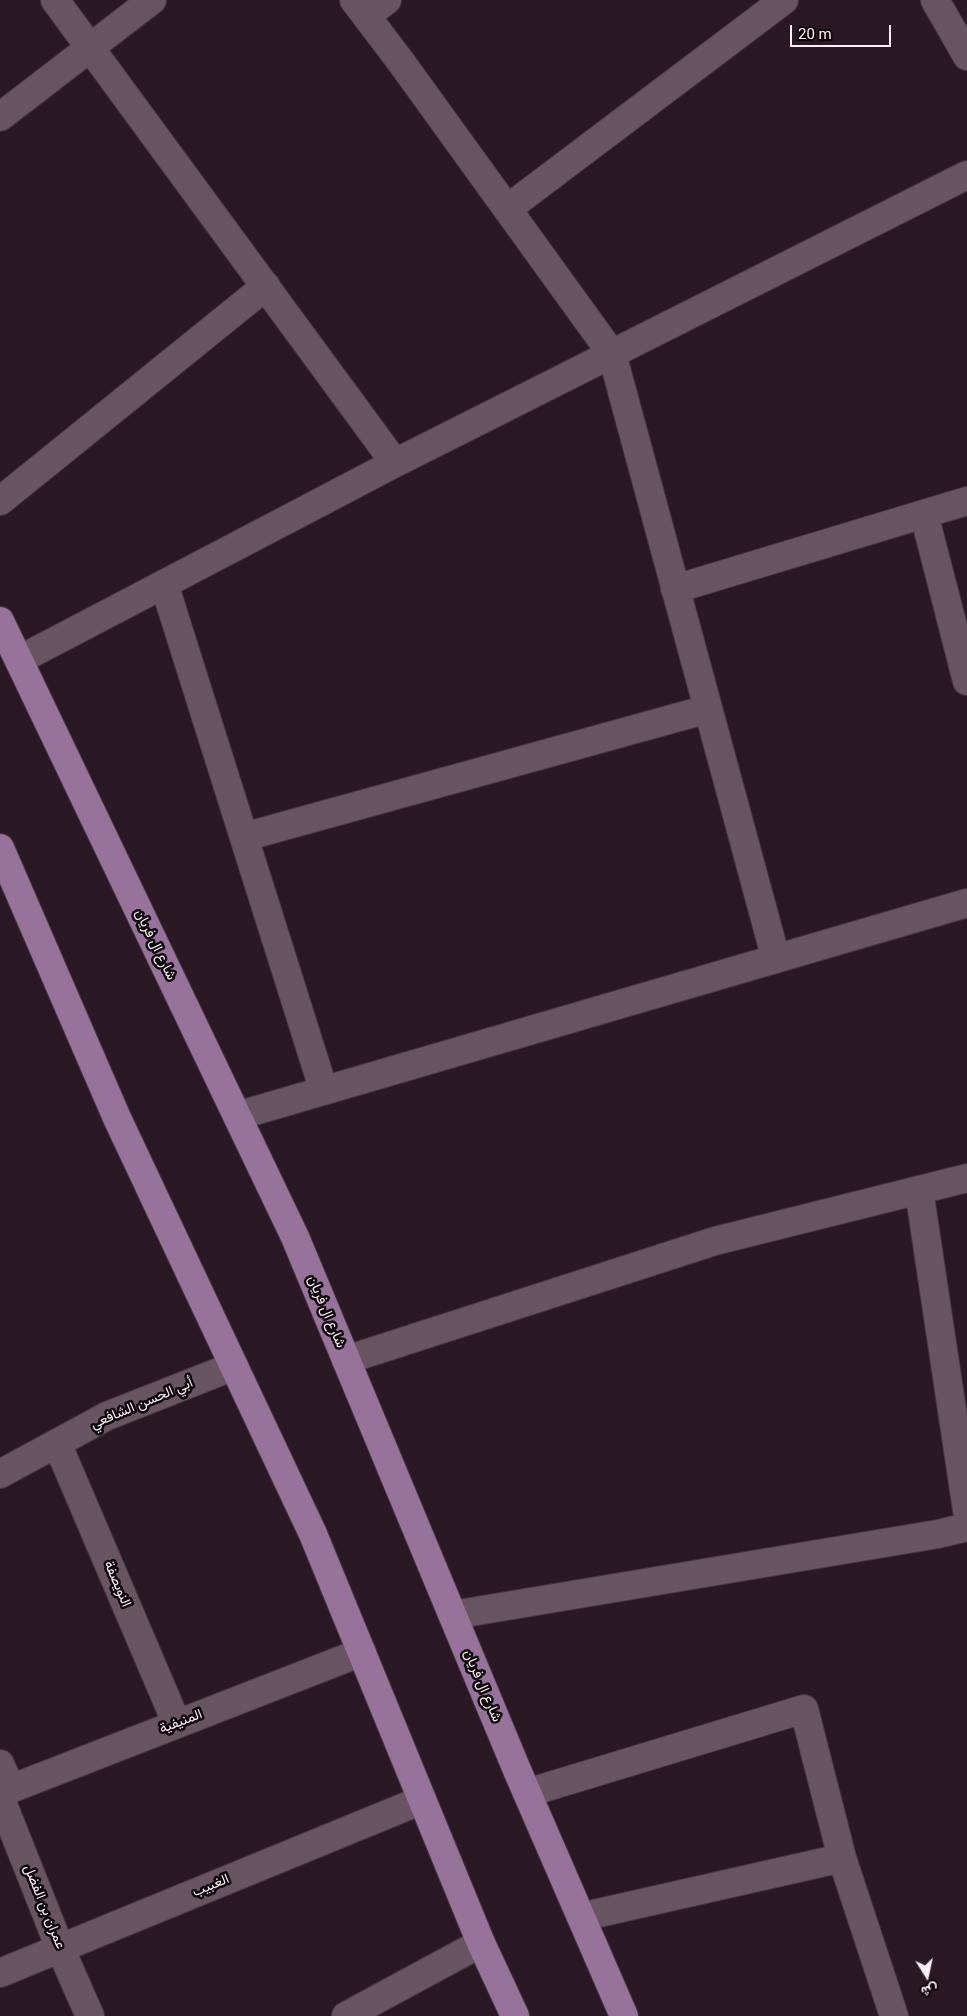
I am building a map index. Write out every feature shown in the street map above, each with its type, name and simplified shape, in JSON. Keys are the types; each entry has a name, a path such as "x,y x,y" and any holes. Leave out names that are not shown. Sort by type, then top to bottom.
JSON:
{"main road":[{"name":"شارع ال فريان","path":"0,621 295,1237 527,1793 624,2016"},
{"path":"0,848 117,1118 313,1534 481,1943 515,2016"}],"street":[{"path":"55,0 395,463"},
{"path":"0,117 152,0"},
{"path":"508,209 784,0"},
{"path":"935,0 967,56"},
{"path":"369,5 508,209 612,354 776,959"},
{"path":"19,660 395,463 967,175"},
{"path":"0,501 266,286"},
{"path":"675,589 967,501"},
{"path":"924,514 967,681"},
{"path":"164,584 324,1091"},
{"path":"244,837 708,709"},
{"path":"237,1116 967,902"},
{"path":"346,1360 715,1240 967,1178"},
{"path":"919,1190 967,1510"},
{"name":"أبي الحسن الشافعي","path":"0,1474 107,1416 234,1366"},
{"name":"النويصفة","path":"57,1443 176,1724"},
{"path":"453,1615 938,1534 967,1527"},
{"name":"المنيفية","path":"4,1793 362,1652"},
{"path":"527,1793 804,1709 842,1858 894,2016"},
{"name":"عمران بن الفضل","path":"0,1764 4,1793 60,1948 90,2016"},
{"name":"الغبيب","path":"0,1973 422,1800"},
{"path":"581,1917 842,1858"},
{"path":"346,2016 481,1943"}]}
